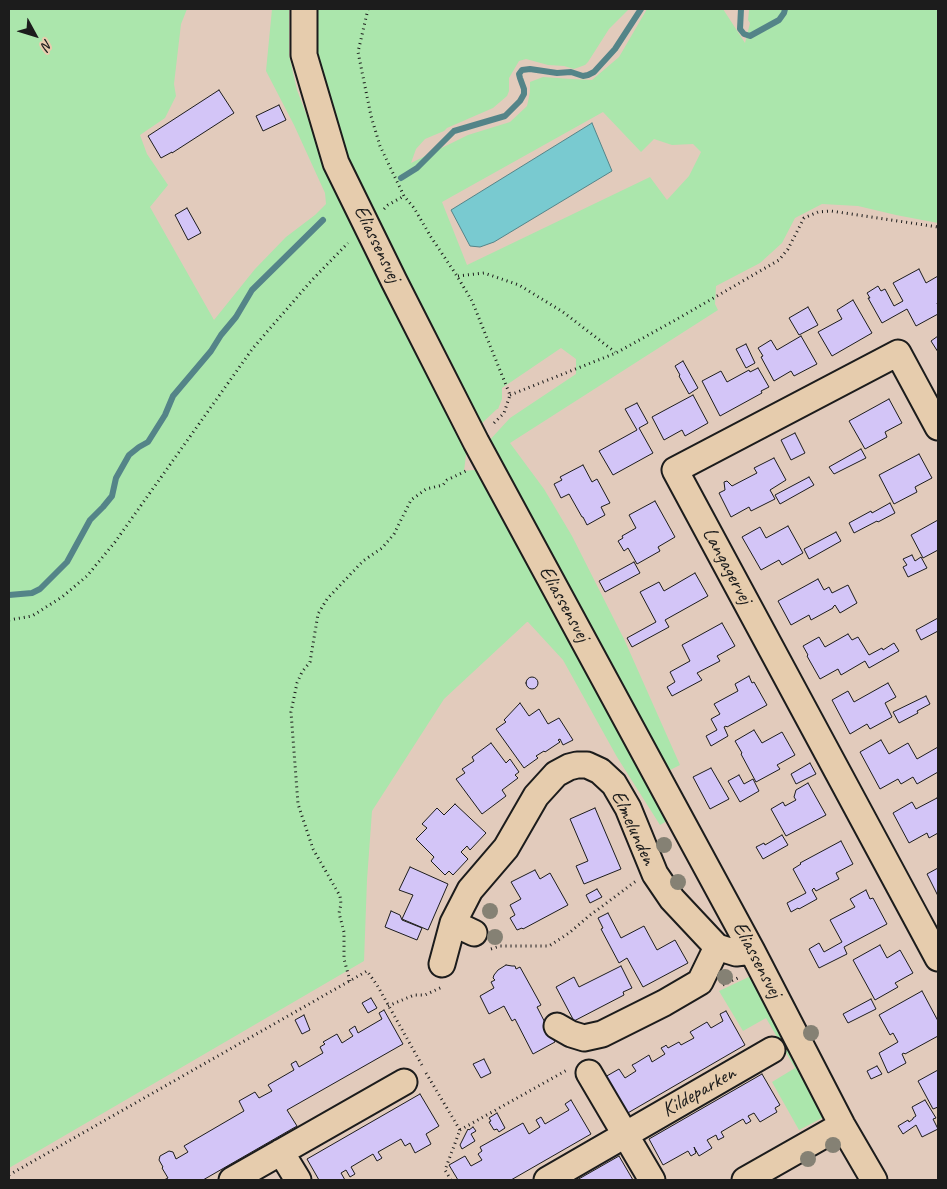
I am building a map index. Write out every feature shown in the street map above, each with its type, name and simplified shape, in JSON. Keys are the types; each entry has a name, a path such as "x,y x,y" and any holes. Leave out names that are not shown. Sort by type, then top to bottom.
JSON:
{"street":[{"name":"Eliassensvej","path":"304,9 304,55 336,163 481,451 752,950 842,1125 874,1180"},
{"name":"Langagervej","path":"938,427 898,353 675,470 938,958"},
{"name":"Elmelunden","path":"442,975 471,936 470,890 506,848 536,796 556,774 569,767 587,765 600,771 614,784 628,808 654,874 672,899 717,947"},
{"path":"557,1026 571,1034 584,1038 602,1034 664,1003 700,982 717,947 736,953 752,950"},
{"name":"Kildeparken","path":"547,1180 772,1050"},
{"path":"589,1073 652,1180"},
{"path":"232,1180 404,1082"},
{"path":"745,1180 842,1125"},
{"path":"281,1152 298,1180"}],"path":[{"path":"350,981 344,959 344,932 339,913 340,896 313,849 298,804 291,712 297,683 302,672 310,662 318,614 327,599 363,561 382,548 394,534 411,500 426,489 443,484 481,451 504,413 510,396 472,301 414,208 404,196 380,146 371,116 358,52 368,9"},
{"path":"382,211 388,204 404,196"},
{"path":"510,396 616,353 779,260 788,250 804,218 818,212 831,211 938,227"},
{"path":"9,620 32,616 62,597 87,576 115,542 253,348 312,280 348,243"},
{"path":"458,276 484,273 519,285 563,312 616,353"},
{"path":"471,936 500,946 549,946 569,933 640,877 654,874"},
{"path":"9,1175 367,971"},
{"path":"388,1006 414,995 425,995 442,975"}],"green space":[{"path":"9,9 187,9 181,24 174,84 176,96 165,118 140,135 147,154 168,185 150,207 214,320 255,269 286,237 326,204 325,193 294,125 266,71 272,9 289,9 289,55 297,90 321,153 336,134 310,25 313,9 629,9 609,29 585,65 574,69 526,59 519,61 509,78 507,96 493,108 425,139 416,149 411,163 468,135 510,122 527,106 530,82 543,77 592,80 619,57 647,9 723,9 745,43 750,23 748,20 749,9 938,9 938,223 858,206 822,204 795,218 782,243 760,263 716,286 715,304 718,310 510,443 544,489 572,536 624,639 680,765 668,771 487,443 510,418 576,374 576,359 561,348 502,388 502,399 498,409 481,424 446,351 423,360 467,447 464,471 480,471 672,818 660,825 617,757 563,660 527,622 444,699 372,811 364,961 9,1168","holes":["603,112 641,152 654,139 672,145 693,144 701,152 689,176 667,200 650,177 467,265 442,202"]},
{"path":"753,975 826,1116 799,1130 772,1082 795,1068 766,1018 743,1031 719,991"}],"water":[{"path":"592,123 612,171 494,242 480,247 470,246 451,210"}],"building":[{"path":"219,90 234,113 172,153 161,158 148,136"},
{"path":"279,105 286,120 263,131 256,116"},
{"path":"187,208 201,233 188,240 175,215"},
{"path":"919,269 926,283 938,276 938,314 916,326 907,309 882,323 867,293 878,286 881,291 885,289 894,306 903,301 893,283"},
{"path":"853,300 872,333 832,356 818,332 842,319 837,310"},
{"path":"808,307 818,325 799,335 789,318"},
{"path":"801,336 817,364 794,376 791,371 774,381 758,348 771,340 777,350"},
{"path":"938,336 938,352 931,341"},
{"path":"746,344 755,363 746,368 736,349"},
{"path":"683,361 698,388 689,394 675,366"},
{"path":"758,368 769,387 761,391 762,393 720,416 702,381 721,371 727,382 749,370 750,372"},
{"path":"693,395 708,423 685,436 682,430 664,440 652,417"},
{"path":"889,399 902,423 885,432 887,437 865,449 849,421"},
{"path":"637,403 648,423 639,428 653,453 613,475 599,451 637,430 625,409"},
{"path":"795,433 805,453 791,460 781,440"},
{"path":"861,449 866,458 834,474 829,467"},
{"path":"919,454 932,478 915,487 917,492 894,504 879,475"},
{"path":"774,458 786,480 770,490 775,499 751,511 749,507 731,517 719,493 725,490 724,482 727,481 732,486 757,473 754,468"},
{"path":"583,465 592,482 597,479 610,503 601,507 605,515 587,525 569,494 561,498 554,484 562,480 560,477"},
{"path":"809,477 814,485 780,504 775,495"},
{"path":"655,501 675,537 658,547 660,551 637,564 628,548 624,551 618,541 623,538 622,536 636,528 629,515"},
{"path":"890,503 895,513 854,533 849,523"},
{"path":"938,520 938,550 923,558 911,535"},
{"path":"788,526 803,553 782,565 779,560 761,570 742,537 760,527 766,538"},
{"path":"836,532 841,541 809,559 804,549"},
{"path":"912,555 915,561 921,557 927,568 908,577 903,567 907,565 903,559"},
{"path":"634,562 640,573 605,592 599,581"},
{"path":"695,573 708,596 665,620 669,627 632,647 627,638 656,622 640,592 659,582 664,591"},
{"path":"818,579 824,590 829,587 832,593 848,585 857,603 840,613 835,605 811,620 809,615 791,625 778,601"},
{"path":"938,618 938,631 921,640 916,630"},
{"path":"722,623 735,646 717,656 720,661 697,673 702,680 672,696 667,687 675,682 670,672 690,661 682,645"},
{"path":"848,634 852,640 858,637 869,655 882,648 883,650 894,643 899,651 869,668 865,661 841,675 838,669 820,679 803,646 819,637 825,647"},
{"path":"749,676 767,705 724,727 728,736 711,746 706,736 717,730 711,719 720,714 714,704 738,691 735,684"},
{"path":"532,677 538,683 532,689 526,683"},
{"path":"888,683 896,697 885,703 892,717 870,729 867,724 850,734 832,700 848,691 854,702"},
{"path":"926,696 930,704 899,723 893,712"},
{"path":"520,703 529,716 539,709 548,724 559,718 573,740 563,745 560,739 558,740 560,742 536,756 538,758 524,768 496,729 506,722 504,720"},
{"path":"754,730 762,743 782,732 795,755 777,765 780,769 756,782 735,741"},
{"path":"881,740 889,754 908,743 917,759 938,747 938,772 917,784 913,777 901,784 898,779 880,789 860,752"},
{"path":"491,743 506,763 510,759 519,772 515,775 518,778 502,790 506,796 482,814 456,779 465,773 462,769 474,761 472,757"},
{"path":"810,763 816,774 796,784 791,774"},
{"path":"711,768 729,799 710,809 693,777"},
{"path":"739,775 744,784 753,779 759,791 740,802 728,781"},
{"path":"808,783 826,815 786,836 771,809 783,802 785,806 796,800 794,797 796,790"},
{"path":"937,798 938,833 929,838 927,833 909,843 893,813 912,802 916,809"},
{"path":"455,804 486,833 470,850 467,846 461,852 468,859 453,875 449,871 445,875 431,861 434,857 416,839 427,828 422,824 437,808 444,815"},
{"path":"595,808 621,869 584,884 576,866 588,861 570,819"},
{"path":"782,835 788,845 763,859 756,847 764,843 765,845"},
{"path":"841,841 853,864 836,873 839,879 816,891 814,888 812,890 817,899 791,912 787,903 806,893 793,869 800,863"},
{"path":"410,867 448,884 428,930 402,919 413,895 399,890"},
{"path":"938,868 938,896 927,874"},
{"path":"535,870 540,879 550,873 568,905 523,929 517,930 510,918 515,915 510,905 521,899 511,882"},
{"path":"597,889 602,897 590,903 586,895"},
{"path":"866,890 870,899 873,898 887,924 844,947 847,954 819,968 809,949 819,943 824,952 842,942 830,920 855,907 850,899"},
{"path":"391,911 400,915 402,920 422,928 417,940 385,927"},
{"path":"608,913 621,938 644,926 657,950 675,940 688,963 643,987 627,958 619,963 601,929 603,928 598,918"},
{"path":"880,945 887,958 900,950 913,973 895,983 898,987 875,1000 853,960"},
{"path":"506,965 515,966 516,969 520,967 541,1005 537,1007 555,1042 533,1054 515,1019 512,1021 504,1006 489,1014 480,996 494,988 491,982 495,980 493,978 494,975"},
{"path":"621,966 632,988 623,992 624,995 574,1021 556,987 574,977 579,987"},
{"path":"922,991 938,1021 938,1036 902,1054 906,1063 888,1073 879,1053 898,1042 893,1033 890,1035 879,1015"},
{"path":"371,998 377,1008 368,1013 362,1003"},
{"path":"871,999 876,1009 848,1023 843,1014"},
{"path":"384,1010 403,1044 287,1110 297,1126 203,1180 164,1180 168,1178 159,1160 160,1156 169,1151 173,1152 176,1159 188,1152 184,1146 244,1111 239,1101 255,1092 259,1098 272,1091 268,1085 294,1070 291,1064 296,1061 299,1067 323,1053 320,1047 325,1044 323,1042 337,1034 342,1043 353,1036 349,1030 355,1026 358,1033 382,1019 379,1013"},
{"path":"726,1011 745,1045 626,1114 605,1077 619,1069 625,1078 636,1071 632,1065 649,1055 652,1062 665,1054 661,1048 666,1045 668,1048 679,1042 681,1045 694,1038 690,1032 707,1022 711,1028 723,1021 720,1014"},
{"path":"304,1015 310,1030 302,1034 295,1020"},
{"path":"484,1059 491,1073 481,1078 473,1064"},
{"path":"877,1066 882,1074 871,1079 867,1071"},
{"path":"938,1070 938,1107 933,1109 918,1081"},
{"path":"762,1074 780,1105 775,1108 777,1112 760,1122 754,1113 748,1116 751,1121 746,1124 743,1119 721,1132 724,1137 718,1140 716,1135 707,1140 712,1148 699,1156 694,1147 696,1153 691,1156 688,1151 663,1165 649,1139"},
{"path":"420,1094 439,1126 426,1134 431,1144 415,1153 410,1143 405,1146 401,1139 378,1152 382,1158 377,1161 373,1154 351,1167 355,1174 350,1177 346,1170 341,1173 345,1180 319,1180 307,1159"},
{"path":"571,1100 591,1134 511,1180 458,1180 449,1165 465,1156 471,1166 482,1160 478,1154 482,1151 480,1147 523,1123 529,1134 540,1127 536,1120 541,1117 545,1124 569,1110 565,1104"},
{"path":"925,1100 936,1118 933,1119 938,1129 922,1137 916,1125 903,1134 898,1126 913,1119 916,1116 912,1107"},
{"path":"497,1113 505,1128 499,1132 497,1129 494,1130 489,1122 491,1121 489,1118"},
{"path":"473,1127 476,1131 471,1134 475,1141 462,1149 460,1145 468,1129"},
{"path":"619,1156 633,1180 577,1180"}],"waterway":[{"path":"401,178 417,168 454,131 505,116 520,101 524,94 519,74 522,70 530,69 557,73 571,72 583,76 594,72 615,49 641,9"},
{"path":"741,9 740,29 744,34 750,36 779,20 785,9"},
{"path":"9,595 32,593 40,589 67,562 90,520 112,496 116,478 129,455 148,442 165,415 173,396 211,351 236,317 252,290 323,220"}]}
